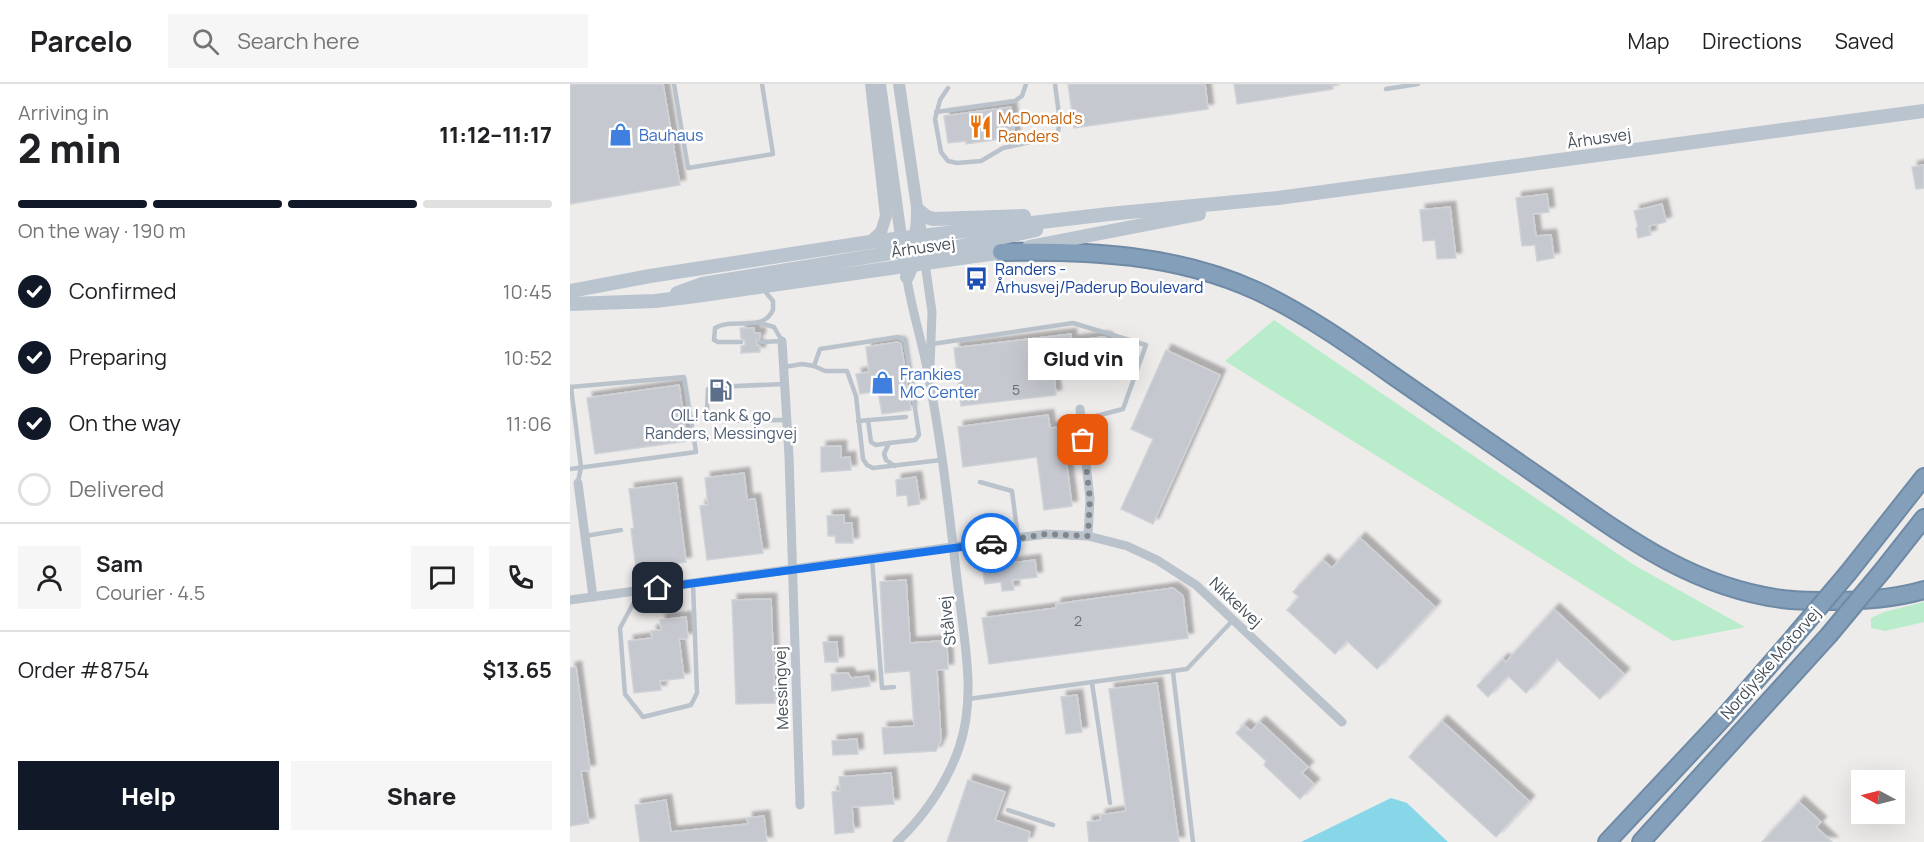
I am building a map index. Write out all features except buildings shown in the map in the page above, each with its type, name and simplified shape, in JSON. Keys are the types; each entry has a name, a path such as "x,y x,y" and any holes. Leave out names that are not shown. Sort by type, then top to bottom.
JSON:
{"highway":[{"path":"1001,252 1056,251 1126,255 1204,272 1257,291 1349,345 1632,541 1680,569 1705,579 1741,591 1785,600 1839,601 1879,598 1924,590"},
{"name":"Nordjyske Motorvej","path":"1607,842 1725,716 1793,638 1924,477"},
{"name":"Nordjyske Motorvej","path":"1641,842 1829,635 1924,518"}],"main road":[{"name":"Århusvej","path":"570,291 660,274 870,242 903,244 919,236 1109,214 1278,198 1899,114 1924,108"},
{"name":"Århusvej","path":"570,304 655,301 907,269 924,259 1001,252 1278,198"},
{"path":"918,210 933,219 1109,214"},
{"path":"918,210 919,236"},
{"path":"924,259 1109,214"},
{"path":"655,301 702,284 903,244"}],"street":[{"path":"870,242 881,232 886,216 871,84"},
{"path":"880,84 907,269"},
{"path":"899,84 918,210"},
{"path":"919,236 924,259"},
{"name":"Stålvej","path":"924,259 932,312 929,378"},
{"name":"Stålvej","path":"897,842 920,820 938,793 959,748 968,699 967,660 941,460 929,378 913,315 907,269"},
{"name":"Messingvej","path":"782,341 793,570 800,804"},
{"path":"1080,409 1090,499 1088,536"},
{"path":"578,483 593,597"},
{"name":"Nikkelvej","path":"953,548 1046,534 1088,536 1127,546 1156,560 1196,585 1342,722"},
{"path":"570,600 953,548"}],"lane":[{"path":"674,84 688,168 773,154 762,84"},
{"path":"948,88 940,100 935,119 941,152 948,161 957,163 981,161 1003,148 1055,137 1059,132 1059,114 1055,84"},
{"path":"1386,89 1418,84"},
{"path":"936,112 1015,102 1022,96 1024,85"},
{"path":"760,323 773,310 773,301 761,287"},
{"path":"741,342 714,340 715,328 729,324 760,323 774,327 782,341 760,342"},
{"path":"930,344 1072,323 1146,345 1123,409 1081,420"},
{"path":"814,366 820,349 898,337 905,341 918,435 915,440 876,445 871,442 868,420"},
{"path":"784,367 802,364 825,371 848,371 856,396 863,459 867,465 873,468 941,460"},
{"path":"570,469 581,467 696,452 684,376 570,387 581,467 578,483"},
{"path":"785,384 713,387 708,389 707,408 715,421 787,420"},
{"path":"858,421 906,417"},
{"path":"889,443 884,454 886,460 895,466"},
{"path":"980,482 1012,490 1018,538"},
{"path":"585,536 621,530"},
{"path":"872,559 882,687 894,687"},
{"path":"640,591 620,628 625,694 643,717 691,705 697,693 693,584"},
{"path":"968,699 1187,669 1233,620"},
{"path":"1173,672 1193,842"},
{"path":"1092,683 1110,803"},
{"path":"1008,810 1053,825"}],"green space":[{"path":"1274,320 1634,565 1745,627 1673,641 1225,361"},
{"path":"1924,602 1924,622 1885,631 1871,628 1871,618 1884,612"}],"water":[{"path":"1391,798 1407,803 1448,842 1301,842"}],"way so far":[{"path":"991,543 1046,534 1088,536 1090,499 1083,440"}],"place":[{"name":"McDonald's Randers","path":"980,127"},
{"name":"Bauhaus","path":"621,135"},
{"name":"Randers - Århusvej/Paderup Boulevard","path":"977,278"},
{"name":"Frankies MC Center","path":"882,383"},
{"name":"OIL! tank & go Randers, Messingvej","path":"721,390"},
{"name":"Glud vin","path":"1083,440"}],"route":[{"path":"658,588 991,543"}]}
